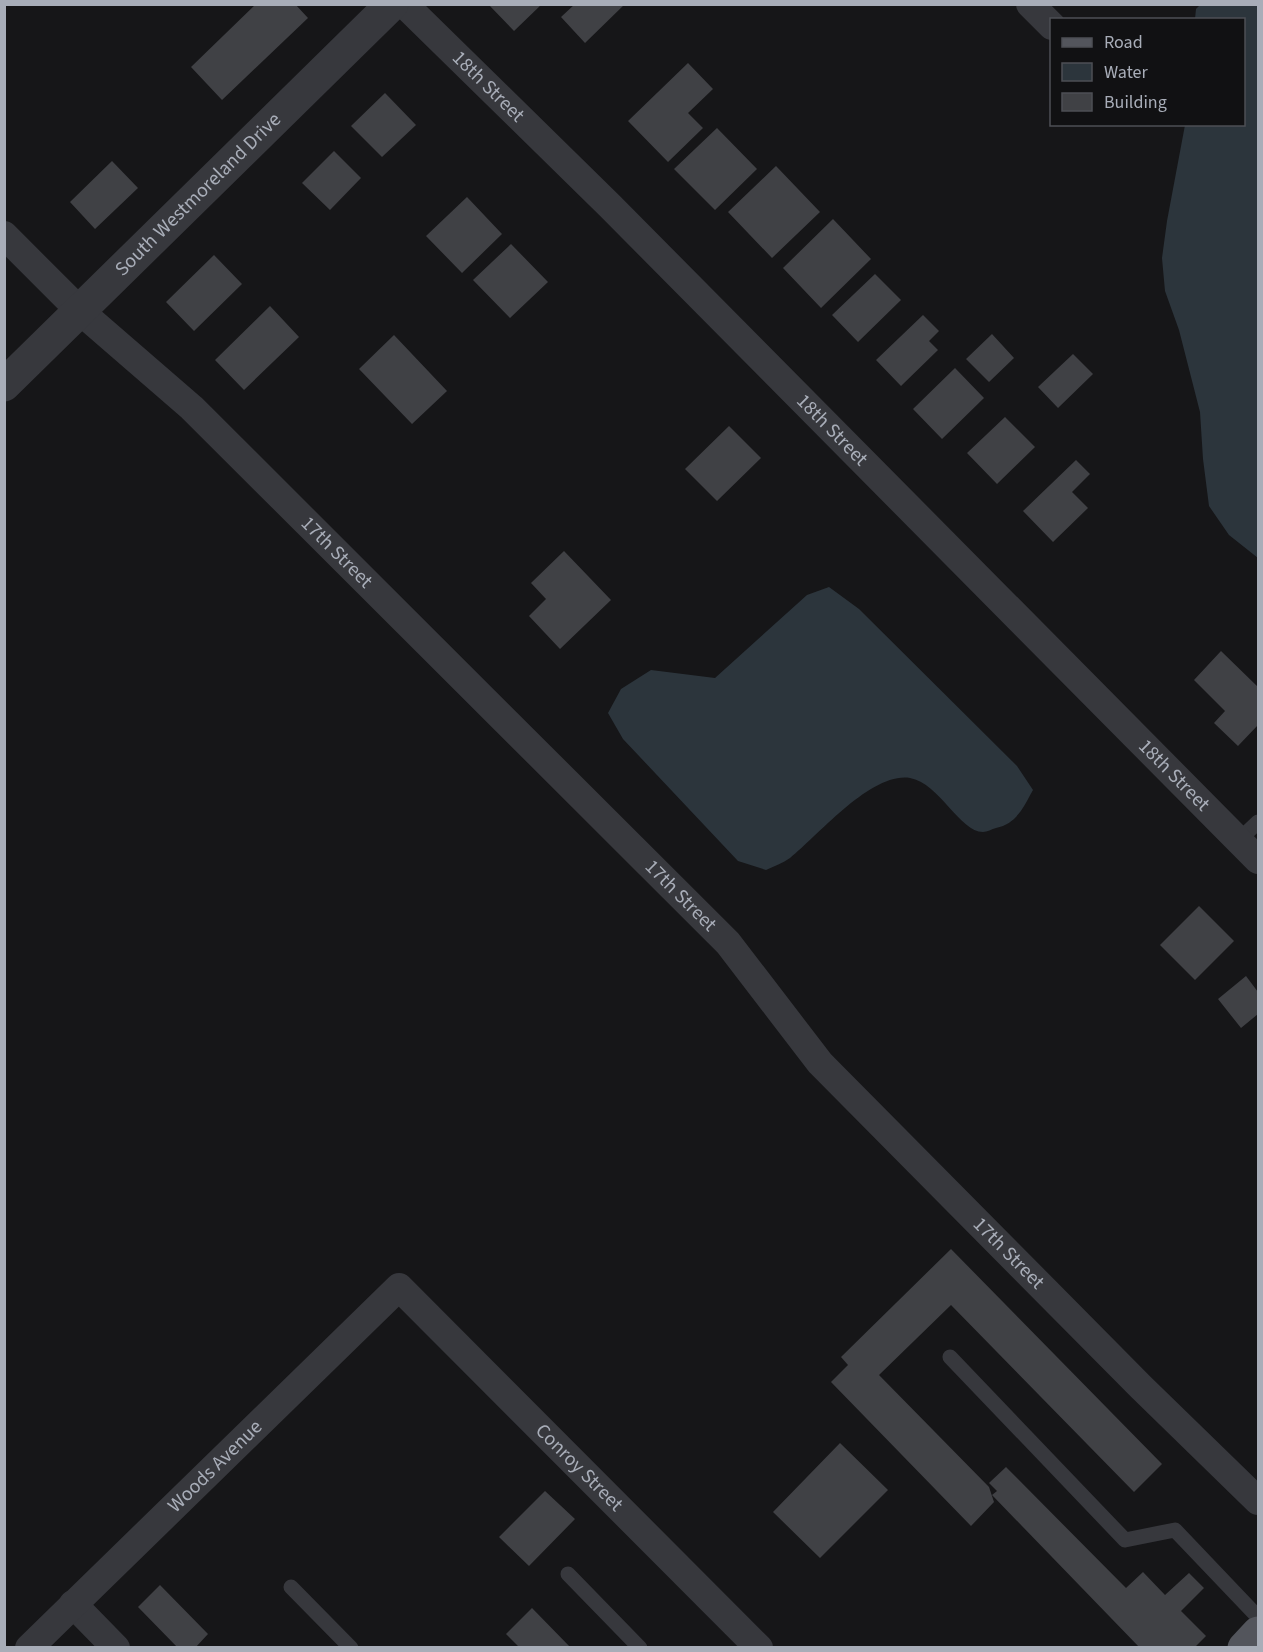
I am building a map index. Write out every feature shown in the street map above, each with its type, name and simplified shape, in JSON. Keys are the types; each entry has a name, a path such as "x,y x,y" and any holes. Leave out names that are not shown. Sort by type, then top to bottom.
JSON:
{"main road":[{"path":"1244,1647 1258,1634"}],"street":[{"name":"South Westmoreland Drive","path":"4,385 392,4"},
{"name":"18th Street","path":"404,4 1252,841"},
{"path":"1030,4 1050,24"},
{"name":"17th Street","path":"4,235 80,311 192,408 728,943 820,1062 1141,1388 1258,1501"},
{"name":"Woods Avenue","path":"29,1647 399,1287"},
{"name":"Conroy Street","path":"399,1287 759,1647"},
{"path":"73,1604 116,1647"}],"lane":[{"path":"950,1357 1125,1540 1175,1530 1258,1617"},
{"path":"568,1574 640,1647"},
{"path":"291,1587 351,1647"}],"water":[{"path":"1200,5 1258,5 1258,558 1229,535 1209,506 1200,412 1179,330 1165,291 1162,258 1185,126 1245,126 1245,18 1195,18 1196,9"},
{"path":"829,587 859,609 1017,766 1033,790 1014,819 986,832 974,830 921,782 910,778 895,779 863,795 846,807 790,858 766,870 738,861 623,739 608,713 621,689 651,670 715,678 807,595"}],"building":[{"path":"256,4 295,4 308,18 222,100 191,67"},
{"path":"488,4 542,4 514,31"},
{"path":"575,4 625,4 585,43 561,17"},
{"path":"688,63 713,89 688,113 703,128 668,162 628,121"},
{"path":"385,93 416,125 382,157 351,126"},
{"path":"717,128 757,169 715,210 674,169"},
{"path":"334,151 361,178 330,210 302,183"},
{"path":"112,161 138,188 95,229 70,202"},
{"path":"776,166 820,212 772,258 728,212"},
{"path":"467,197 502,234 462,273 426,236"},
{"path":"833,219 871,259 821,308 783,268"},
{"path":"511,244 548,282 510,318 473,280"},
{"path":"214,255 242,284 194,331 166,302"},
{"path":"875,274 901,300 858,342 832,315"},
{"path":"270,306 299,337 244,390 215,360"},
{"path":"923,315 939,331 929,341 938,350 901,386 876,360"},
{"path":"992,334 1014,358 989,382 966,359"},
{"path":"394,335 447,391 412,424 359,369"},
{"path":"1073,354 1093,374 1058,408 1038,387"},
{"path":"955,368 984,398 942,439 913,409"},
{"path":"1005,417 1035,447 997,484 967,453"},
{"path":"729,426 761,458 717,501 685,469"},
{"path":"1076,460 1090,474 1072,492 1088,508 1053,542 1023,511"},
{"path":"564,551 611,600 560,649 529,616 546,599 531,583"},
{"path":"1221,651 1258,687 1258,725 1238,746 1214,723 1225,711 1194,680"},
{"path":"1199,906 1234,941 1195,980 1160,945"},
{"path":"1246,976 1258,992 1258,1014 1241,1028 1218,999"},
{"path":"951,1249 1162,1464 1134,1492 951,1305 879,1375 989,1487 994,1502 971,1526 831,1382 848,1365 841,1357"},
{"path":"840,1443 888,1490 820,1558 773,1512"},
{"path":"1006,1467 1126,1588 1143,1572 1165,1595 1189,1573 1204,1588 1181,1611 1206,1636 1194,1648 1140,1648 992,1495 997,1491 989,1483"},
{"path":"545,1491 575,1519 529,1566 499,1537"},
{"path":"160,1585 208,1634 195,1648 178,1648 138,1607"},
{"path":"532,1608 571,1648 520,1648 506,1634"}]}
